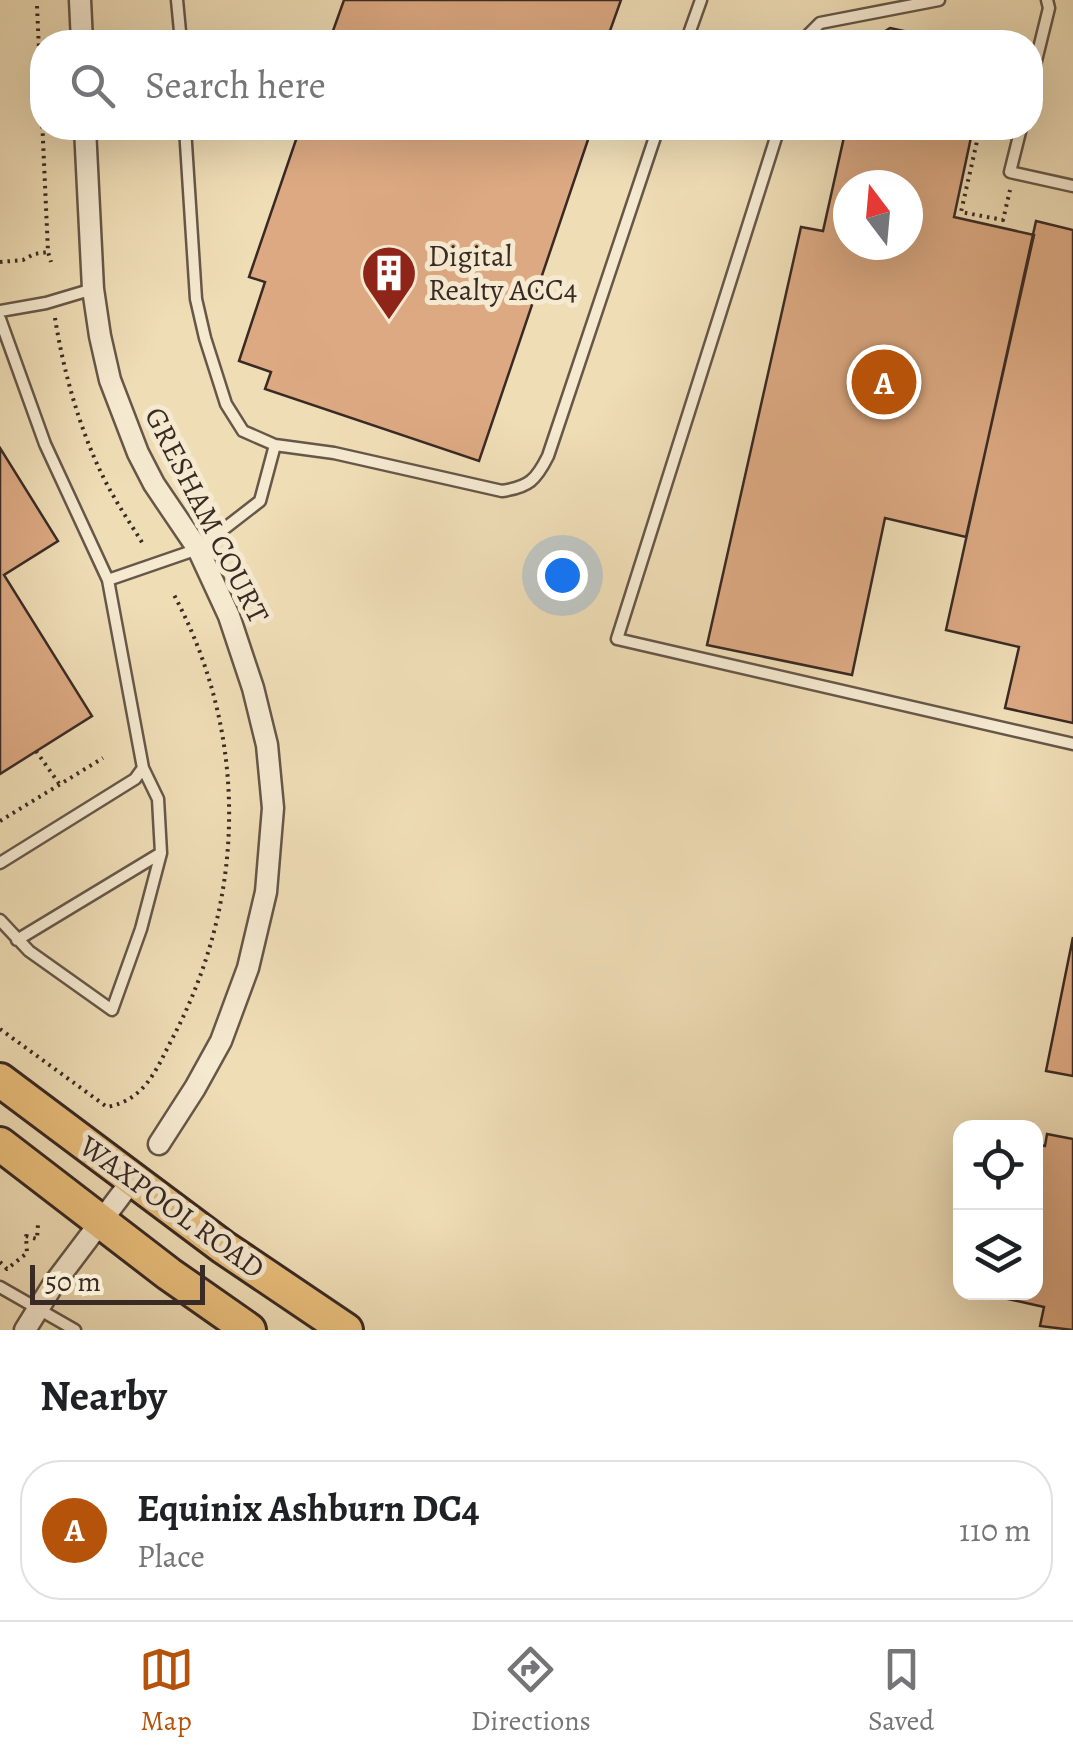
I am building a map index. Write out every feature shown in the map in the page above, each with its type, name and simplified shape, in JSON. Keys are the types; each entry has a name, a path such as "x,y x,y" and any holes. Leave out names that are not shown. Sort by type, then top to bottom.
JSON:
{"main road":[{"name":"WAXPOOL ROAD","path":"0,1080 223,1247 346,1330"},
{"name":"WAXPOOL ROAD","path":"0,1144 99,1222 249,1330"}],"street":[{"path":"80,0 81,30"},
{"name":"GRESHAM COURT","path":"87,140 93,289 104,351 138,453 198,549 229,616 267,745 272,808 266,892 248,968 222,1041 158,1144"},
{"path":"25,1330 133,1179"}],"lane":[{"path":"177,0 180,30"},
{"path":"690,30 700,0"},
{"path":"813,30 820,23 938,0"},
{"path":"1043,32 1047,0"},
{"path":"187,140 196,299 226,404 243,432 276,445 334,453 502,491 519,489 538,477 548,456 654,140"},
{"path":"776,140 617,639 1073,744"},
{"path":"1018,140 1010,172 1073,186"},
{"path":"0,311 93,289"},
{"path":"0,319 45,444 108,580 143,768 158,799 161,853 141,929 112,1010 17,940 0,920"},
{"path":"108,580 198,549 260,501 276,445"},
{"path":"0,863 134,780 143,768"},
{"path":"17,940 161,853"},
{"path":"0,1287 75,1330"}],"path":[{"path":"38,6 39,30"},
{"path":"43,140 51,262"},
{"path":"977,140 961,212 1003,220 1010,186"},
{"path":"0,262 48,252"},
{"path":"55,318 70,389 86,435 112,494 144,544"},
{"path":"0,1029 107,1107 122,1104 139,1093 152,1076 201,979 221,906 228,858 229,789 214,692 174,593"},
{"path":"36,751 60,785"},
{"path":"0,821 103,758"},
{"path":"0,1262 8,1269 28,1253 26,1236 37,1239 38,1224"}],"building":[{"path":"344,0 621,0 610,30 333,30"},
{"name":"Digital Realty ACC4","path":"296,140 588,140 479,461 265,389 271,372 239,361 265,282 249,277"},
{"path":"843,140 970,140 954,217 1034,235 966,537 885,518 852,675 707,645 801,227 823,231 833,186 833,260 923,260 923,170 837,170"},
{"path":"1036,221 1073,230 1073,723 1005,708 1019,647 946,630"},
{"path":"0,448 58,541 4,575 92,716 0,774"},
{"path":"1073,937 1073,1076 1046,1071"},
{"path":"1047,1134 1073,1139 1073,1330 1040,1326 1044,1307 1012,1300 1043,1300"}],"place":[{"name":"Digital Realty ACC4","path":"389,322"},
{"name":"Equinix Ashburn DC4","path":"884,382"}]}
